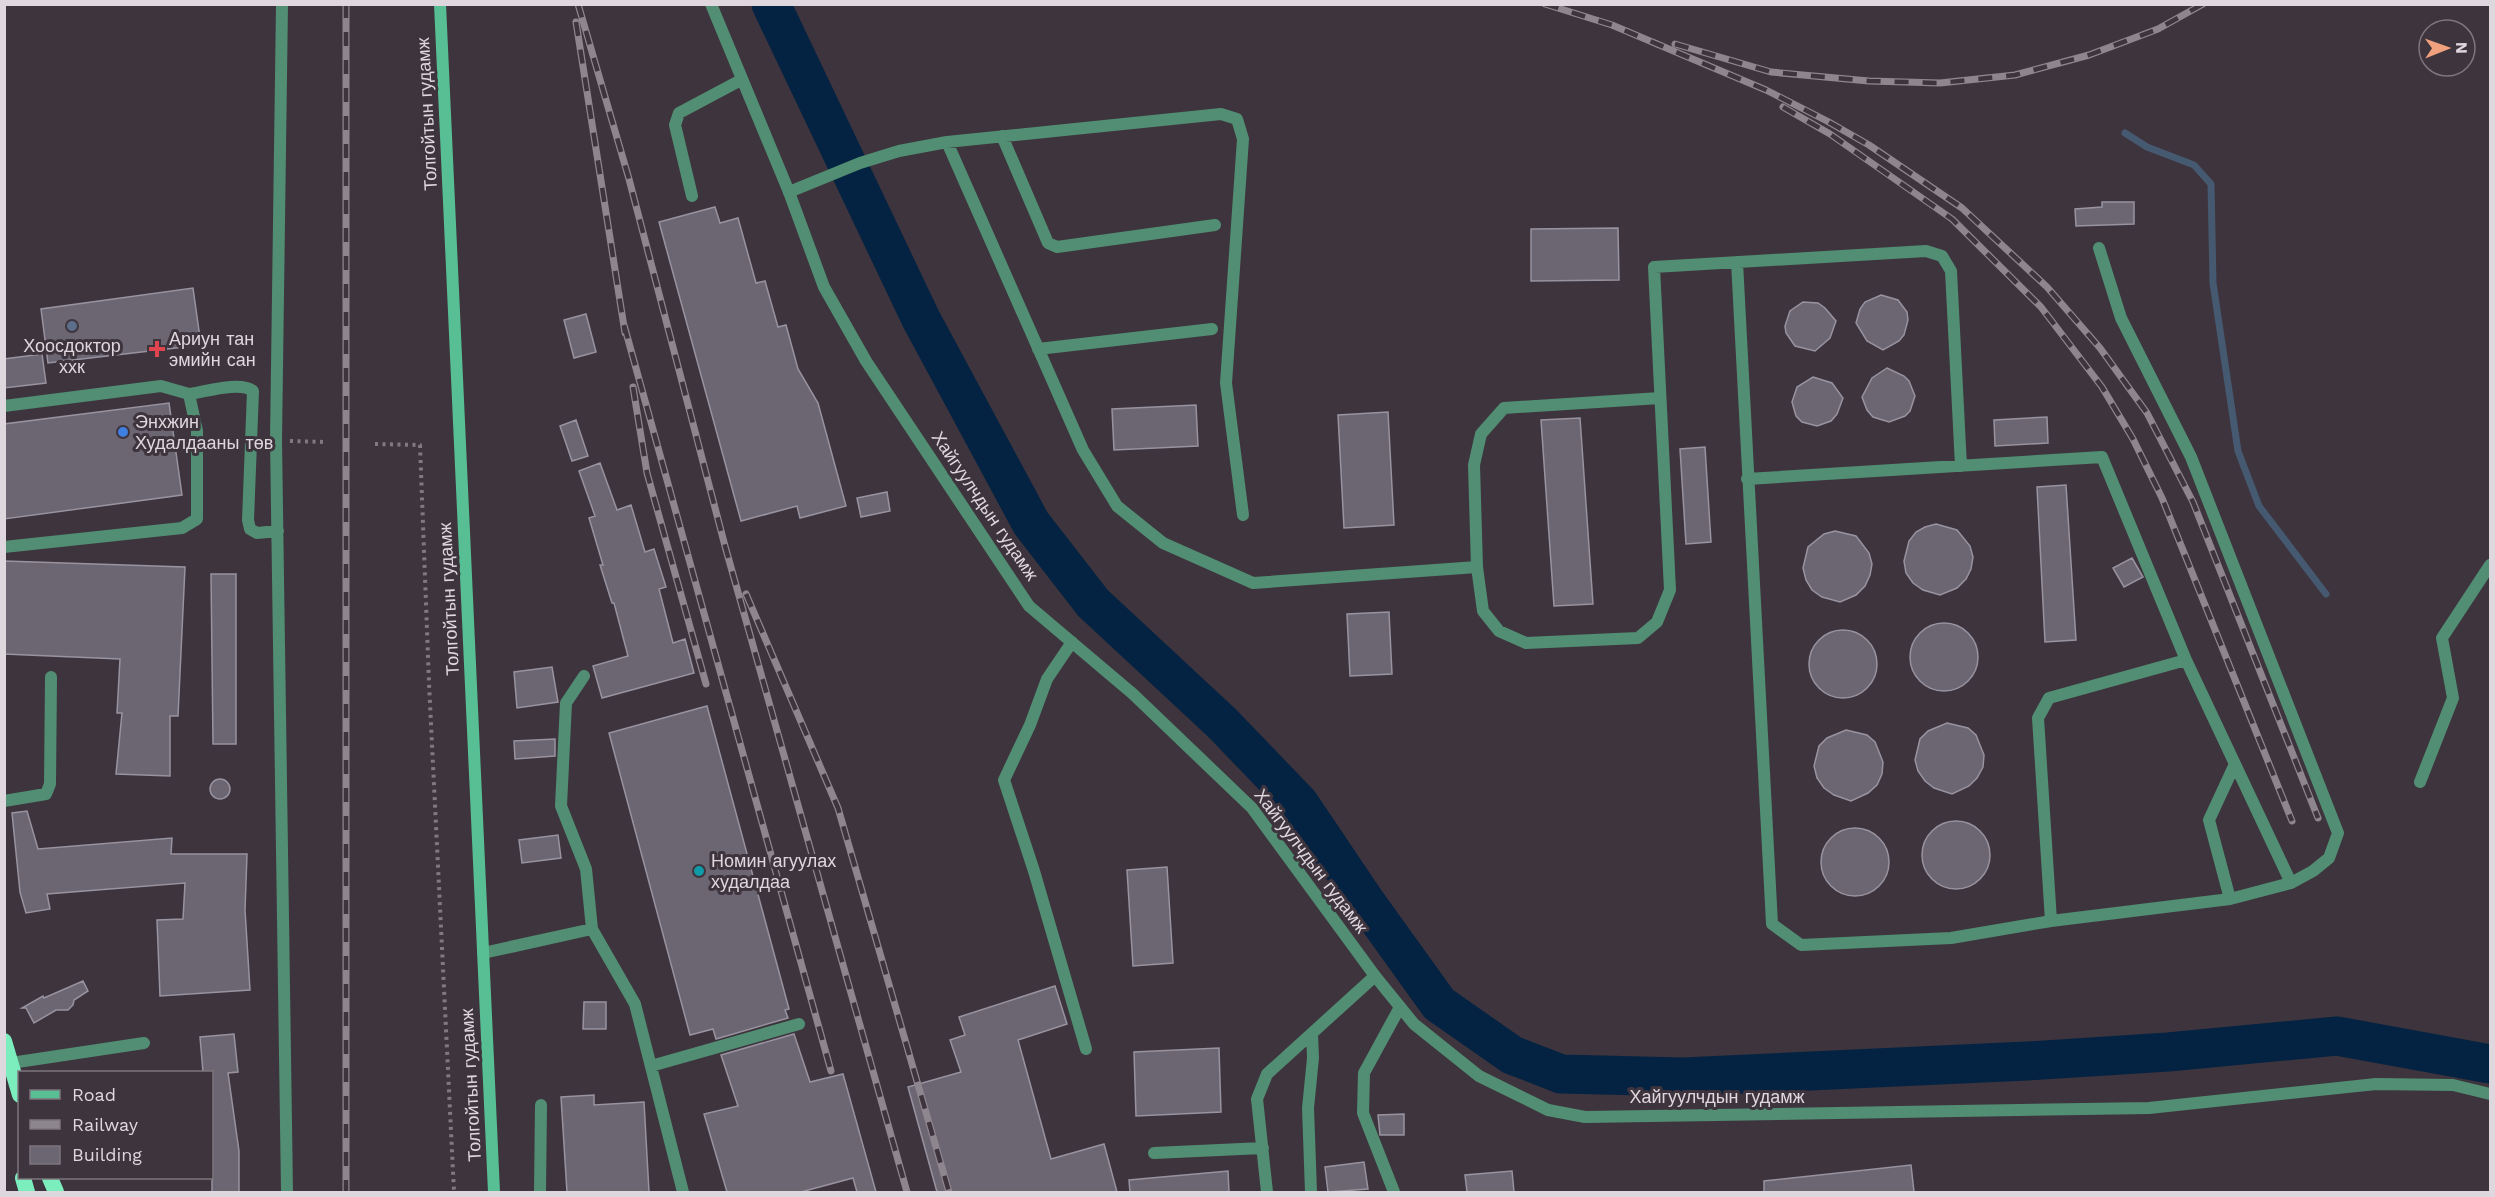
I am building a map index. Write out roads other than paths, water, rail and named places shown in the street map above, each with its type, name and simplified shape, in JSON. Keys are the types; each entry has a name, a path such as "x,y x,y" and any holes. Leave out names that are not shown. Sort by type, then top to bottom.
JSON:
{"highway":[{"path":"4,1041 18,1089"}],"main road":[{"name":"Толгойтын гудамж","path":"440,4 494,1192"}],"street":[{"path":"282,4 276,440 287,1192"},
{"name":"Хайгуулчдын гудамж","path":"711,4 789,192 825,287 866,361 1029,606 1133,694 1252,808 1375,976 1414,1024 1479,1076 1548,1110 1585,1117 2149,1108 2376,1084 2453,1085 2490,1094"},
{"path":"692,196 675,125 679,113 741,80"},
{"path":"789,192 860,163 898,151 947,142 1221,114 1237,119 1243,140 1226,383 1244,515"},
{"path":"1002,136 1048,243 1057,247 1215,225"},
{"path":"947,142 1083,450 1117,506 1163,543 1253,583 1477,567"},
{"path":"1737,262 1772,924 1801,945 1951,938 2051,921 2230,899 2291,883 2313,872 2329,858 2338,833 2191,457 2121,318 2099,248"},
{"path":"1660,398 1504,408 1481,434 1474,465 1477,567 1484,611 1499,631 1526,643 1638,638 1657,622 1670,590 1654,267 1926,251 1942,256 1951,271 1961,466"},
{"path":"1038,349 1212,329"},
{"path":"4,406 161,386 189,394 238,386 247,387 253,391 248,520 250,529 257,533 278,531"},
{"path":"4,547 182,528 197,519 197,431 189,394"},
{"path":"1747,479 2102,457 2186,660 2291,883"},
{"path":"2420,782 2453,698 2442,638 2490,565"},
{"path":"1072,642 1047,679 1030,725 1004,780 1034,871 1086,1049"},
{"path":"2051,921 2038,718 2049,698 2186,660"},
{"path":"584,675 566,703 561,806 585,869 592,929 635,1004 683,1192"},
{"path":"4,801 46,794 50,784 51,676"},
{"path":"2230,899 2209,820 2234,766"},
{"path":"483,953 592,929"},
{"path":"1267,1192 1257,1099 1267,1074 1375,976"},
{"path":"1394,1192 1363,1113 1364,1074 1400,1007"},
{"path":"651,1066 799,1024"},
{"path":"1311,1192 1308,1108 1313,1058 1312,1034"},
{"path":"10,1063 144,1043"},
{"path":"540,1192 541,1105"},
{"path":"1154,1153 1263,1148"}],"waterway":[{"path":"771,4 921,319 1031,523 1093,603 1222,723 1299,803 1365,901 1439,1004 1512,1055 1561,1074 1683,1077 2027,1061 2168,1052 2337,1036 2490,1064"},
{"path":"2125,133 2147,147 2194,165 2211,184 2213,283 2238,451 2259,506 2326,594"}],"railway":[{"path":"346,4 346,1192"},
{"path":"578,4 629,179 725,546 907,1192"},
{"path":"1545,4 1612,25 1766,90 1827,121 1869,145 1962,208 2047,287 2100,348 2147,413 2193,502 2318,818"},
{"path":"1675,44 1771,72 1869,81 1940,83 2015,75 2089,55 2158,29 2203,4"},
{"path":"576,22 625,333"},
{"path":"1783,107 1830,134 1952,219 2041,307 2102,387 2133,439 2162,498 2292,821"},
{"path":"624,325 831,1071"},
{"path":"633,387 647,473 706,684"},
{"path":"746,594 838,808 949,1192"}],"place":[{"name":"Хоосдоктор ххк","path":"72,326"},
{"name":"Ариун тан эмийн сан","path":"157,349"},
{"name":"Энхжин Худалдааны төв","path":"123,432"},
{"name":"Номин агуулах худалдаа","path":"699,871"}]}
